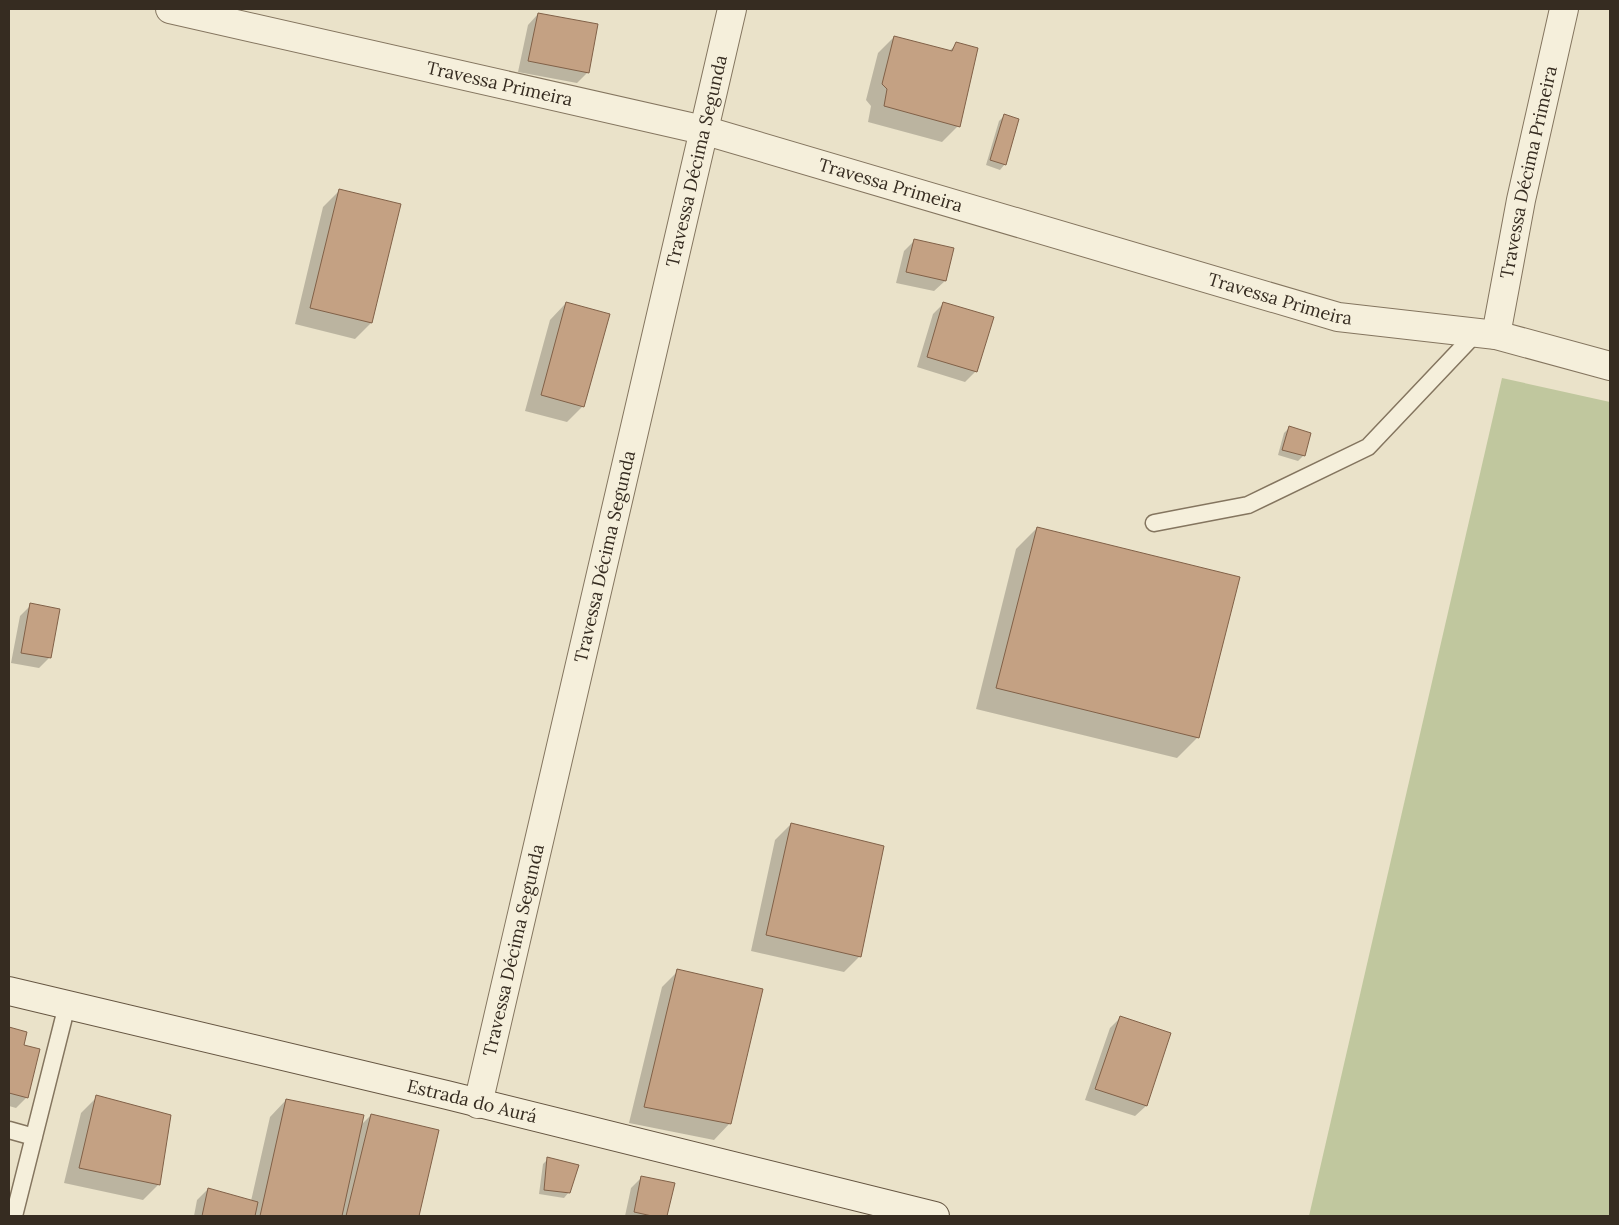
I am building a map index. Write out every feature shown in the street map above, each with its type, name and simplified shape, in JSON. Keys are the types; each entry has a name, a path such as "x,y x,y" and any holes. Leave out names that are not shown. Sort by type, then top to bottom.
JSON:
{"street":[{"name":"Travessa Primeira","path":"170,9 703,130 1338,317 1486,334 1610,366"},
{"name":"Travessa Décima Segunda","path":"478,1104 732,9"},
{"name":"Travessa Décima Primeira","path":"1486,334 1522,200 1564,9"},
{"name":"Estrada do Aurá","path":"9,991 935,1216"}],"lane":[{"path":"1154,523 1248,505 1368,447 1486,334"},
{"path":"14,1216 67,1005"},
{"path":"9,1130 34,1137"}],"green space":[{"path":"1502,378 1610,402 1610,1216 1309,1216"}],"building":[{"path":"538,13 598,24 589,73 528,61"},
{"path":"894,36 952,51 956,42 978,48 960,127 884,106 887,89 882,84"},
{"path":"1004,114 1019,119 1006,165 990,160"},
{"path":"339,189 401,204 372,323 310,308"},
{"path":"914,239 954,248 946,281 906,272"},
{"path":"566,302 610,314 584,407 541,395"},
{"path":"943,302 994,317 977,372 927,357"},
{"path":"1289,426 1311,433 1305,456 1282,450"},
{"path":"1037,527 1240,577 1199,738 996,688"},
{"path":"30,603 60,609 51,658 21,653"},
{"path":"791,823 884,846 861,957 766,935"},
{"path":"677,969 763,989 731,1124 644,1107"},
{"path":"1120,1016 1171,1033 1147,1106 1095,1089"},
{"path":"9,1027 27,1032 24,1045 40,1049 28,1098 9,1093"},
{"path":"96,1095 171,1115 160,1185 79,1168"},
{"path":"286,1099 364,1115 342,1216 260,1216"},
{"path":"371,1114 439,1130 419,1216 346,1216"},
{"path":"547,1157 579,1165 570,1193 544,1190"},
{"path":"641,1176 675,1183 667,1216 652,1216 634,1212"},
{"path":"208,1188 258,1202 255,1216 202,1216"}]}
